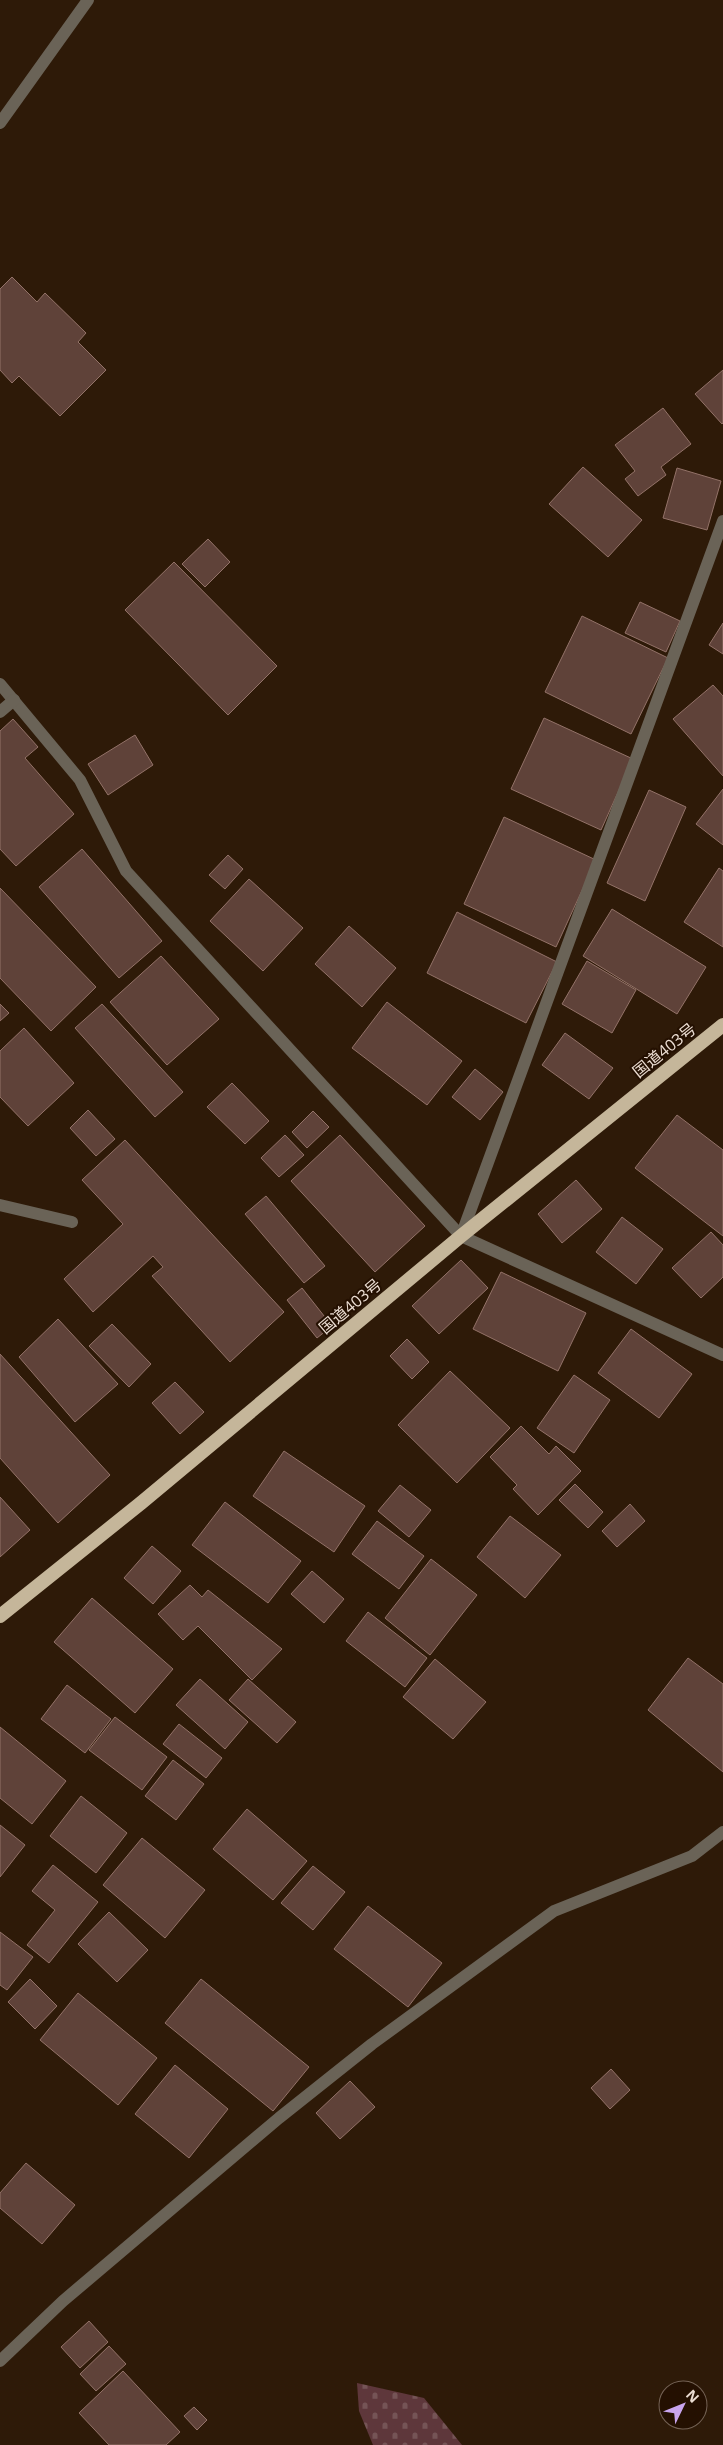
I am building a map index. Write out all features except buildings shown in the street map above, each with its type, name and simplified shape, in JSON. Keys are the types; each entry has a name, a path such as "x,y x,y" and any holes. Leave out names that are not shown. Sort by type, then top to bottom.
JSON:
{"highway":[{"name":"国道403号","path":"0,1616 141,1503 461,1236 723,1025"}],"street":[{"path":"0,123 88,0"},
{"path":"461,1236 723,521"},
{"path":"0,684 80,780 126,871 461,1236 723,1355"},
{"path":"0,712 14,700"},
{"path":"0,1205 72,1222"},
{"path":"0,2361 63,2301 279,2118 372,2044 546,1916 554,1911 692,1856 723,1832"}],"green space":[{"path":"357,2383 424,2398 462,2445 373,2445 359,2411"}]}
